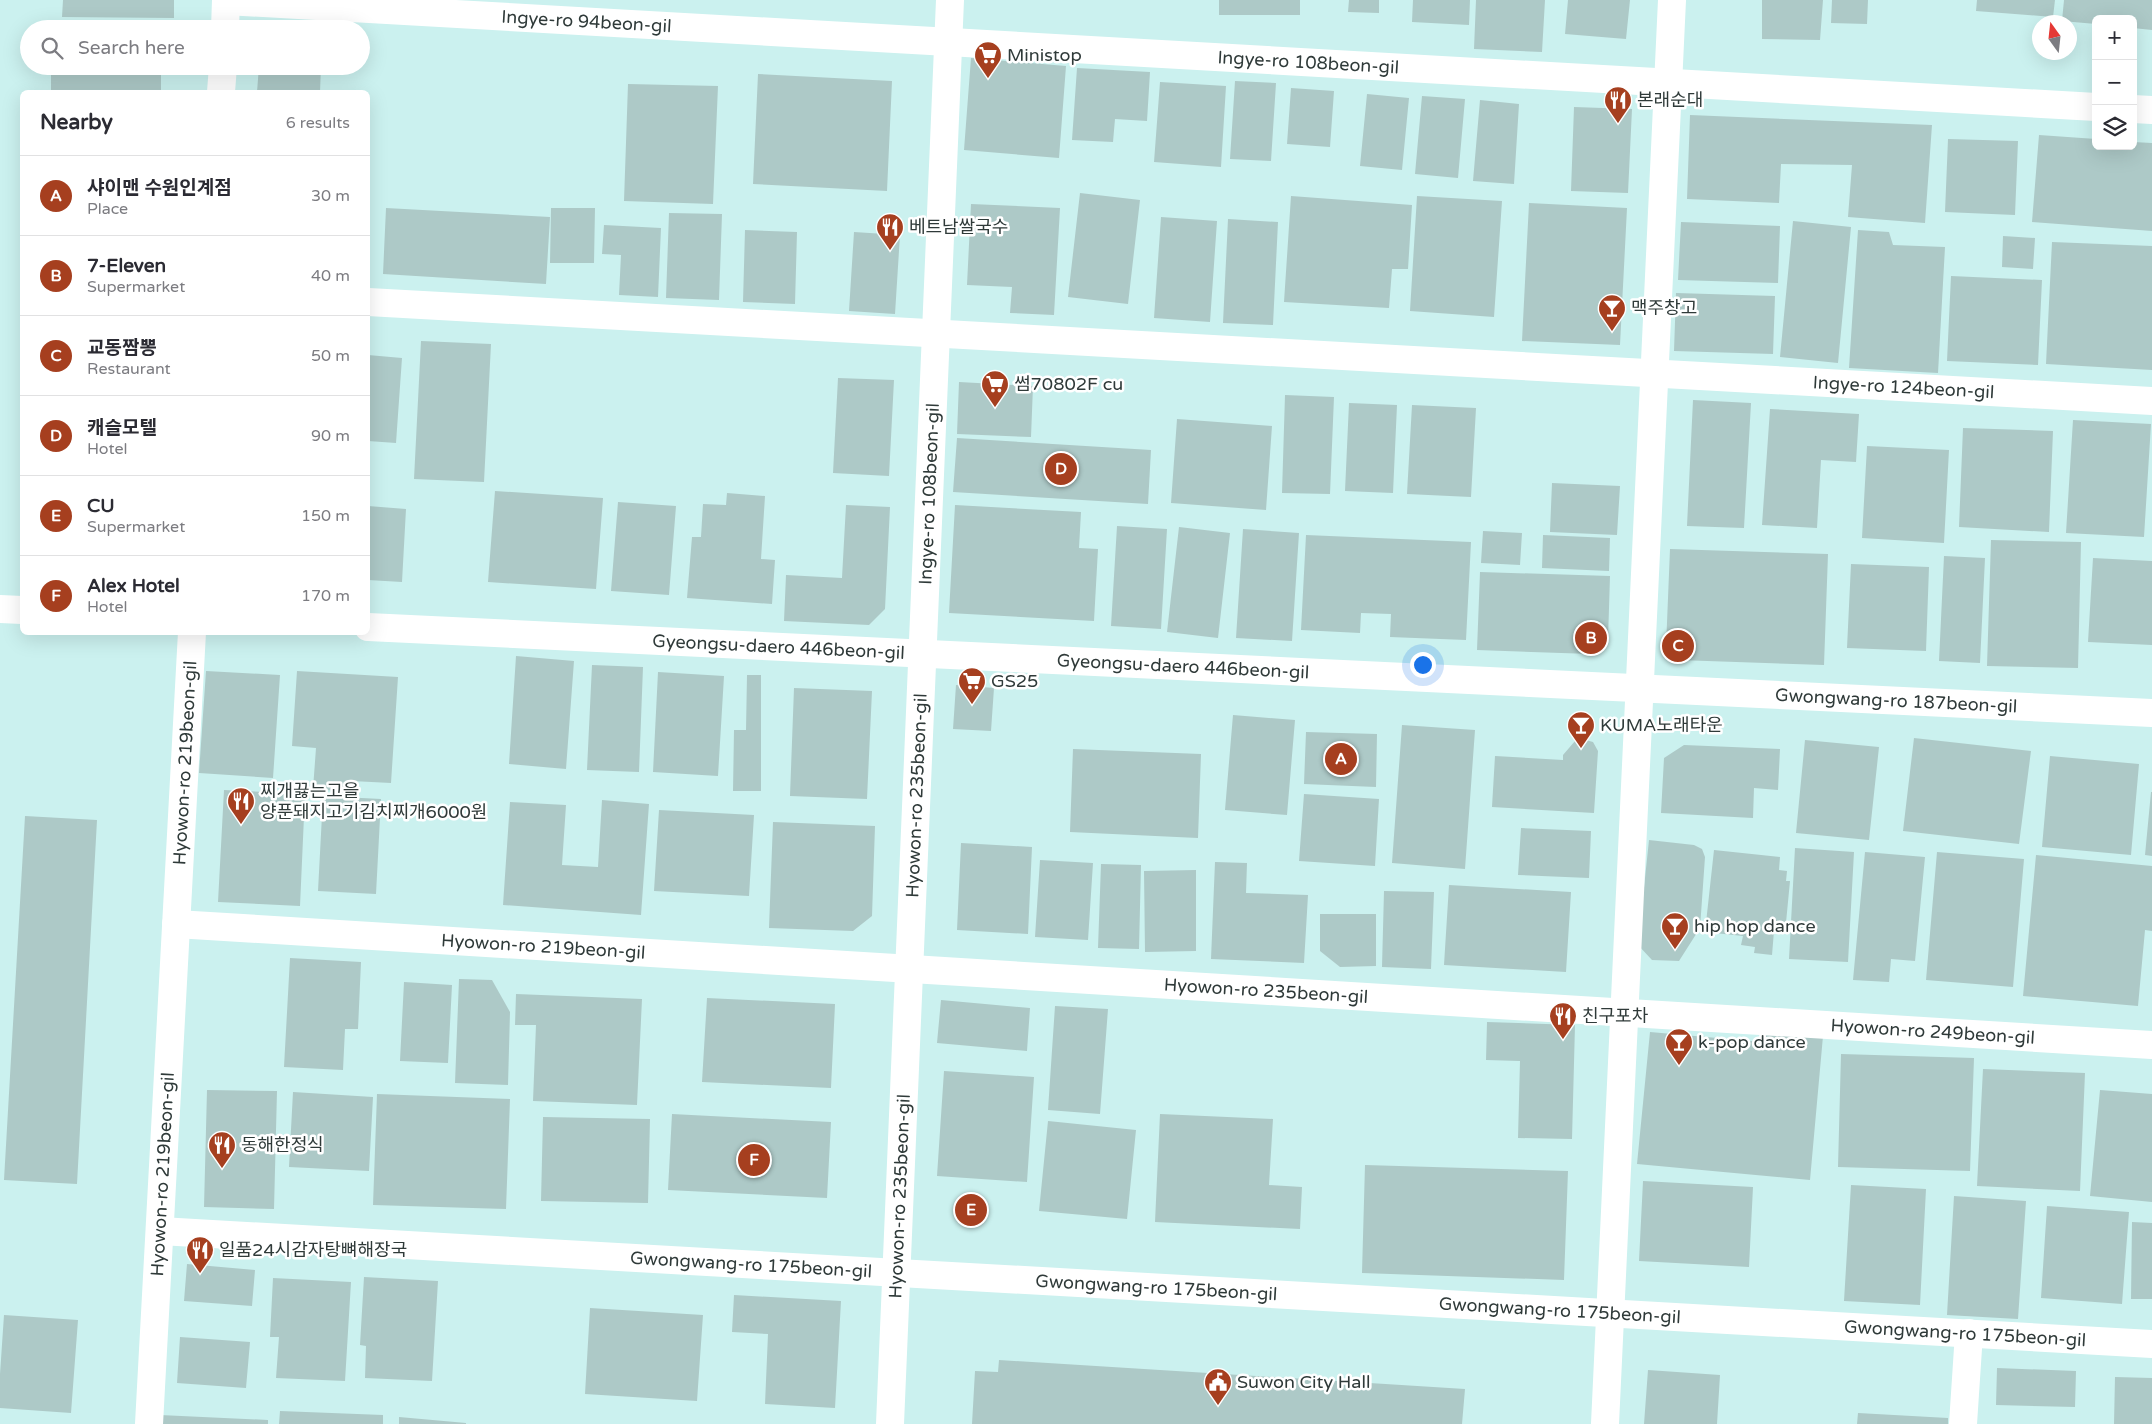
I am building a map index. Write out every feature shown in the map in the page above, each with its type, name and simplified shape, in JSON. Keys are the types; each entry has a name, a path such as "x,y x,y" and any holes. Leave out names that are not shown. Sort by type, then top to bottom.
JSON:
{"street":[{"name":"Ingye-ro 94beon-gil","path":"225,20 226,0 948,42"},
{"name":"Ingye-ro 108beon-gil","path":"922,653 950,0"},
{"path":"1605,1424 1672,0"},
{"name":"Ingye-ro 108beon-gil","path":"948,42 1668,83"},
{"path":"221,90 222,75"},
{"path":"1668,83 2092,107"},
{"path":"2137,109 2152,110"},
{"path":"370,302 1655,373"},
{"name":"Ingye-ro 124beon-gil","path":"1655,373 2152,401"},
{"path":"0,609 20,610"},
{"name":"Gyeongsu-daero 446beon-gil","path":"370,627 1640,688"},
{"name":"Hyowon-ro 219beon-gil","path":"149,1424 192,635"},
{"name":"Hyowon-ro 235beon-gil","path":"890,1424 922,653"},
{"name":"Gwongwang-ro 187beon-gil","path":"1640,688 2152,713"},
{"name":"Hyowon-ro 219beon-gil","path":"176,924 908,969"},
{"name":"Hyowon-ro 235beon-gil","path":"908,969 1624,1013"},
{"name":"Hyowon-ro 249beon-gil","path":"1624,1013 2152,1045"},
{"name":"Gwongwang-ro 175beon-gil","path":"160,1231 2152,1344"},
{"path":"1963,1424 1968,1333"}],"shaded area":[{"path":"0,0 2152,0 2152,1424 0,1424"}],"building":[{"path":"63,0 174,0 174,18 62,17"},
{"path":"1219,0 1300,0 1300,15 1219,15"},
{"path":"1349,0 1379,0 1379,13 1348,12"},
{"path":"1413,0 1470,0 1469,25 1412,22"},
{"path":"1476,0 1545,0 1542,52 1474,49"},
{"path":"1568,0 1630,0 1626,39 1565,34"},
{"path":"1762,0 1823,0 1820,40 1762,39"},
{"path":"1832,0 1868,0 1867,24 1831,23"},
{"path":"1977,0 2055,0 2053,15 1976,11"},
{"path":"2064,0 2152,0 2152,30 2137,28 2137,15 2092,15 2092,24 2077,22 2077,15 2063,15"},
{"path":"971,58 1066,66 1059,158 964,150"},
{"path":"1077,68 1150,72 1147,121 1115,119 1113,142 1072,140"},
{"path":"758,74 892,81 887,191 753,184"},
{"path":"51,75 161,75 161,90 51,90"},
{"path":"258,75 321,75 320,90 257,90"},
{"path":"1235,81 1276,83 1271,161 1230,159"},
{"path":"1160,82 1226,86 1221,167 1154,162"},
{"path":"628,84 718,86 713,204 624,201"},
{"path":"1291,88 1334,91 1330,147 1287,144"},
{"path":"1367,94 1409,98 1402,170 1360,166"},
{"path":"1422,96 1465,99 1458,178 1415,174"},
{"path":"1480,100 1519,104 1514,184 1473,181"},
{"path":"1574,107 1632,109 1628,193 1571,191"},
{"path":"1690,115 1932,125 1925,223 1848,217 1852,165 1781,164 1779,203 1687,199"},
{"path":"2039,135 2092,139 2092,150 2137,150 2137,142 2152,143 2152,231 2032,222"},
{"path":"1948,139 2018,141 2015,215 1945,212"},
{"path":"1080,193 1140,200 1128,304 1068,297"},
{"path":"1291,196 1412,205 1408,269 1392,269 1389,308 1284,302"},
{"path":"1417,196 1502,201 1494,317 1410,311"},
{"path":"1529,203 1627,208 1620,345 1522,341"},
{"path":"971,204 1060,208 1054,315 1010,313 1012,287 967,285"},
{"path":"386,208 550,217 546,284 383,274"},
{"path":"551,208 595,208 594,263 550,263"},
{"path":"669,213 722,214 719,300 666,298"},
{"path":"1161,217 1217,221 1210,322 1154,318"},
{"path":"1228,219 1278,222 1273,325 1223,323"},
{"path":"1793,221 1851,227 1838,363 1780,357"},
{"path":"1681,222 1780,226 1778,283 1678,280"},
{"path":"604,225 661,228 658,297 619,295 621,255 602,254"},
{"path":"745,230 797,232 795,304 743,302"},
{"path":"1858,230 1889,232 1893,245 1945,247 1938,373 1849,368"},
{"path":"854,232 900,235 895,314 849,311"},
{"path":"2003,236 2035,238 2033,269 2002,267"},
{"path":"2052,242 2152,246 2152,370 2046,364"},
{"path":"1951,276 2042,280 2038,365 1947,361"},
{"path":"1676,293 1775,296 1773,354 1674,351"},
{"path":"421,341 491,344 484,482 414,479"},
{"path":"370,355 402,358 396,443 370,441"},
{"path":"838,378 894,380 889,476 833,473"},
{"path":"959,382 1033,386 1031,437 957,434"},
{"path":"1285,395 1334,397 1330,494 1282,493"},
{"path":"1693,400 1751,403 1744,528 1687,526"},
{"path":"1349,403 1397,405 1393,493 1345,491"},
{"path":"1412,405 1476,408 1471,497 1407,494"},
{"path":"1770,409 1859,414 1856,462 1821,460 1817,528 1762,525"},
{"path":"1177,419 1272,426 1266,510 1171,503"},
{"path":"2073,420 2151,424 2144,537 2066,533"},
{"path":"1963,428 2053,431 2049,532 1959,527"},
{"path":"957,438 1151,450 1148,504 953,492"},
{"path":"1867,446 1949,450 1944,543 1862,538"},
{"path":"1552,483 1620,486 1617,535 1550,532"},
{"path":"495,491 603,498 596,589 488,582"},
{"path":"727,493 765,496 761,559 775,560 772,604 687,598 692,537 701,537 703,504 726,505"},
{"path":"618,502 676,506 669,595 611,591"},
{"path":"846,505 890,507 885,609 869,625 784,621 786,575 842,578"},
{"path":"955,505 1081,512 1079,548 1098,549 1094,621 949,613"},
{"path":"370,506 406,509 402,582 370,580"},
{"path":"1117,526 1167,529 1161,629 1111,626"},
{"path":"1179,527 1230,533 1218,638 1167,632"},
{"path":"1243,529 1299,533 1292,641 1236,638"},
{"path":"1483,531 1522,533 1520,565 1481,563"},
{"path":"1306,535 1471,542 1466,640 1390,637 1391,614 1361,613 1360,633 1301,630"},
{"path":"1543,535 1610,538 1609,571 1542,568"},
{"path":"1991,540 2081,542 2078,668 1987,666"},
{"path":"1670,549 1828,554 1824,665 1678,660 1666,647"},
{"path":"1944,556 1985,558 1980,663 1939,661"},
{"path":"2093,558 2152,561 2152,645 2088,642"},
{"path":"1851,564 1929,567 1926,651 1847,648"},
{"path":"1480,572 1610,576 1608,640 1591,654 1477,650"},
{"path":"516,656 574,661 566,769 509,764"},
{"path":"592,665 643,667 639,772 587,770"},
{"path":"206,671 280,675 273,778 199,773"},
{"path":"297,671 398,677 391,783 352,781 352,792 313,789 316,748 292,746"},
{"path":"658,672 724,676 718,776 653,772"},
{"path":"747,675 761,675 761,791 733,791 734,730 746,730"},
{"path":"956,685 994,688 991,731 953,729"},
{"path":"794,688 872,691 867,799 790,796"},
{"path":"1233,715 1295,720 1287,815 1225,810"},
{"path":"1402,725 1475,730 1465,869 1392,863"},
{"path":"1306,732 1377,734 1376,787 1304,784"},
{"path":"1914,738 2031,751 2019,844 1903,831"},
{"path":"1582,739 1593,742 1598,751 1594,813 1492,807 1495,756 1563,760 1563,755 1575,741"},
{"path":"1805,740 1879,747 1869,840 1796,833"},
{"path":"1684,745 1780,749 1778,790 1754,788 1753,818 1661,813 1664,758"},
{"path":"1073,749 1201,754 1198,838 1070,832"},
{"path":"2050,756 2139,764 2131,855 2042,847"},
{"path":"224,790 305,794 300,906 218,902"},
{"path":"2152,792 2152,856 2145,855"},
{"path":"1304,794 1379,799 1375,866 1299,861"},
{"path":"323,796 381,799 376,894 318,891"},
{"path":"602,800 649,804 641,915 503,905 510,802 566,805 562,865 598,867"},
{"path":"659,810 754,815 749,896 654,891"},
{"path":"25,816 97,820 77,1184 4,1180"},
{"path":"773,822 875,826 872,916 853,931 769,928"},
{"path":"1521,828 1591,831 1589,878 1518,875"},
{"path":"1649,840 1694,845 1702,849 1705,857 1700,928 1679,961 1652,960 1638,945"},
{"path":"961,843 1032,847 1028,934 957,930"},
{"path":"1795,848 1854,852 1848,962 1789,959"},
{"path":"1714,850 1780,857 1779,870 1787,871 1786,881 1790,881 1785,933 1774,931 1772,955 1754,953 1755,947 1741,945 1743,936 1705,932"},
{"path":"1865,852 1925,857 1915,961 1891,959 1889,982 1853,980"},
{"path":"1937,852 2024,859 2013,987 1926,980"},
{"path":"2036,855 2152,866 2152,931 2145,930 2138,1006 2023,996"},
{"path":"1040,860 1093,863 1088,940 1035,937"},
{"path":"1215,862 1247,863 1246,893 1308,895 1304,963 1211,959"},
{"path":"1101,864 1141,865 1139,949 1098,948"},
{"path":"1196,870 1196,951 1145,952 1144,871"},
{"path":"1449,885 1571,892 1566,972 1444,965"},
{"path":"1384,891 1434,892 1431,969 1382,967"},
{"path":"1320,914 1376,914 1376,966 1340,967 1320,951"},
{"path":"290,958 361,962 358,1029 345,1029 343,1070 284,1067"},
{"path":"459,979 492,980 510,1012 508,1085 455,1083"},
{"path":"404,982 452,985 448,1063 400,1061"},
{"path":"516,994 642,999 637,1105 533,1101 536,1025 515,1025"},
{"path":"707,998 835,1004 831,1088 702,1082"},
{"path":"941,1000 1030,1008 1027,1051 937,1043"},
{"path":"1055,1006 1108,1009 1100,1114 1048,1110"},
{"path":"1487,1022 1575,1025 1572,1139 1518,1138 1520,1061 1486,1060"},
{"path":"1766,1031 1823,1036 1810,1180 1637,1164 1650,1032 1762,1042"},
{"path":"1841,1054 1974,1058 1970,1171 1838,1167"},
{"path":"1983,1069 2085,1073 2080,1191 1977,1186"},
{"path":"944,1071 1034,1077 1027,1182 937,1176"},
{"path":"207,1090 277,1091 274,1209 204,1207"},
{"path":"2100,1090 2152,1094 2152,1202 2090,1196"},
{"path":"293,1092 373,1097 369,1171 289,1167"},
{"path":"377,1094 510,1099 506,1209 373,1205"},
{"path":"672,1114 831,1122 827,1198 668,1190"},
{"path":"1160,1114 1273,1119 1269,1185 1302,1187 1300,1229 1155,1222"},
{"path":"543,1117 650,1119 648,1203 541,1201"},
{"path":"1048,1121 1136,1130 1127,1219 1039,1211"},
{"path":"1365,1165 1568,1171 1564,1280 1362,1273"},
{"path":"1643,1181 1753,1187 1749,1267 1639,1261"},
{"path":"1851,1185 1926,1189 1920,1305 1844,1301"},
{"path":"1954,1196 2026,1201 2018,1319 1947,1315"},
{"path":"2047,1206 2129,1212 2122,1304 2041,1298"},
{"path":"2132,1222 2152,1223 2152,1299 2131,1299"},
{"path":"187,1264 255,1270 252,1306 184,1301"},
{"path":"364,1277 438,1281 432,1381 365,1378 366,1346 360,1345"},
{"path":"273,1278 351,1282 345,1381 276,1378 279,1337 270,1337"},
{"path":"734,1295 841,1301 835,1408 765,1404 768,1334 732,1332"},
{"path":"590,1308 703,1315 697,1401 585,1394"},
{"path":"4,1315 78,1320 71,1413 0,1408"},
{"path":"180,1337 250,1342 246,1388 177,1383"},
{"name":"Suwon City Hall","path":"999,1360 1465,1389 1462,1424 972,1424 975,1371 998,1372"},
{"path":"1997,1368 2076,1371 2075,1407 1996,1405"},
{"path":"1648,1370 1720,1375 1717,1424 1644,1424"},
{"path":"2115,1377 2152,1378 2152,1424 2114,1424"},
{"path":"280,1411 383,1415 383,1424 279,1424"},
{"path":"1858,1413 1948,1418 1948,1424 1857,1424"},
{"path":"160,1415 268,1420 268,1424 159,1424"},
{"path":"399,1417 466,1423 466,1424 399,1424"}],"place":[{"name":"Ministop","path":"988,79"},
{"name":"본래순대","path":"1618,124"},
{"name":"베트남쌀국수","path":"890,251"},
{"name":"맥주창고","path":"1612,332"},
{"name":"썸70802F cu","path":"995,408"},
{"name":"캐슬모텔","path":"1061,469"},
{"name":"7-Eleven","path":"1591,638"},
{"name":"교동짬뽕","path":"1678,646"},
{"name":"GS25","path":"972,705"},
{"name":"KUMA노래타운","path":"1581,749"},
{"name":"샤이맨 수원인계점","path":"1341,759"},
{"name":"찌개끓는고을 양푼돼지고기김치찌개6000원","path":"241,825"},
{"name":"hip hop dance","path":"1675,950"},
{"name":"친구포차","path":"1563,1040"},
{"name":"k-pop dance","path":"1679,1066"},
{"name":"Alex Hotel","path":"754,1160"},
{"name":"동해한정식","path":"222,1169"},
{"name":"CU","path":"971,1210"},
{"name":"일품24시감자탕뼈해장국","path":"200,1274"},
{"name":"Suwon City Hall","path":"1218,1406"}]}
